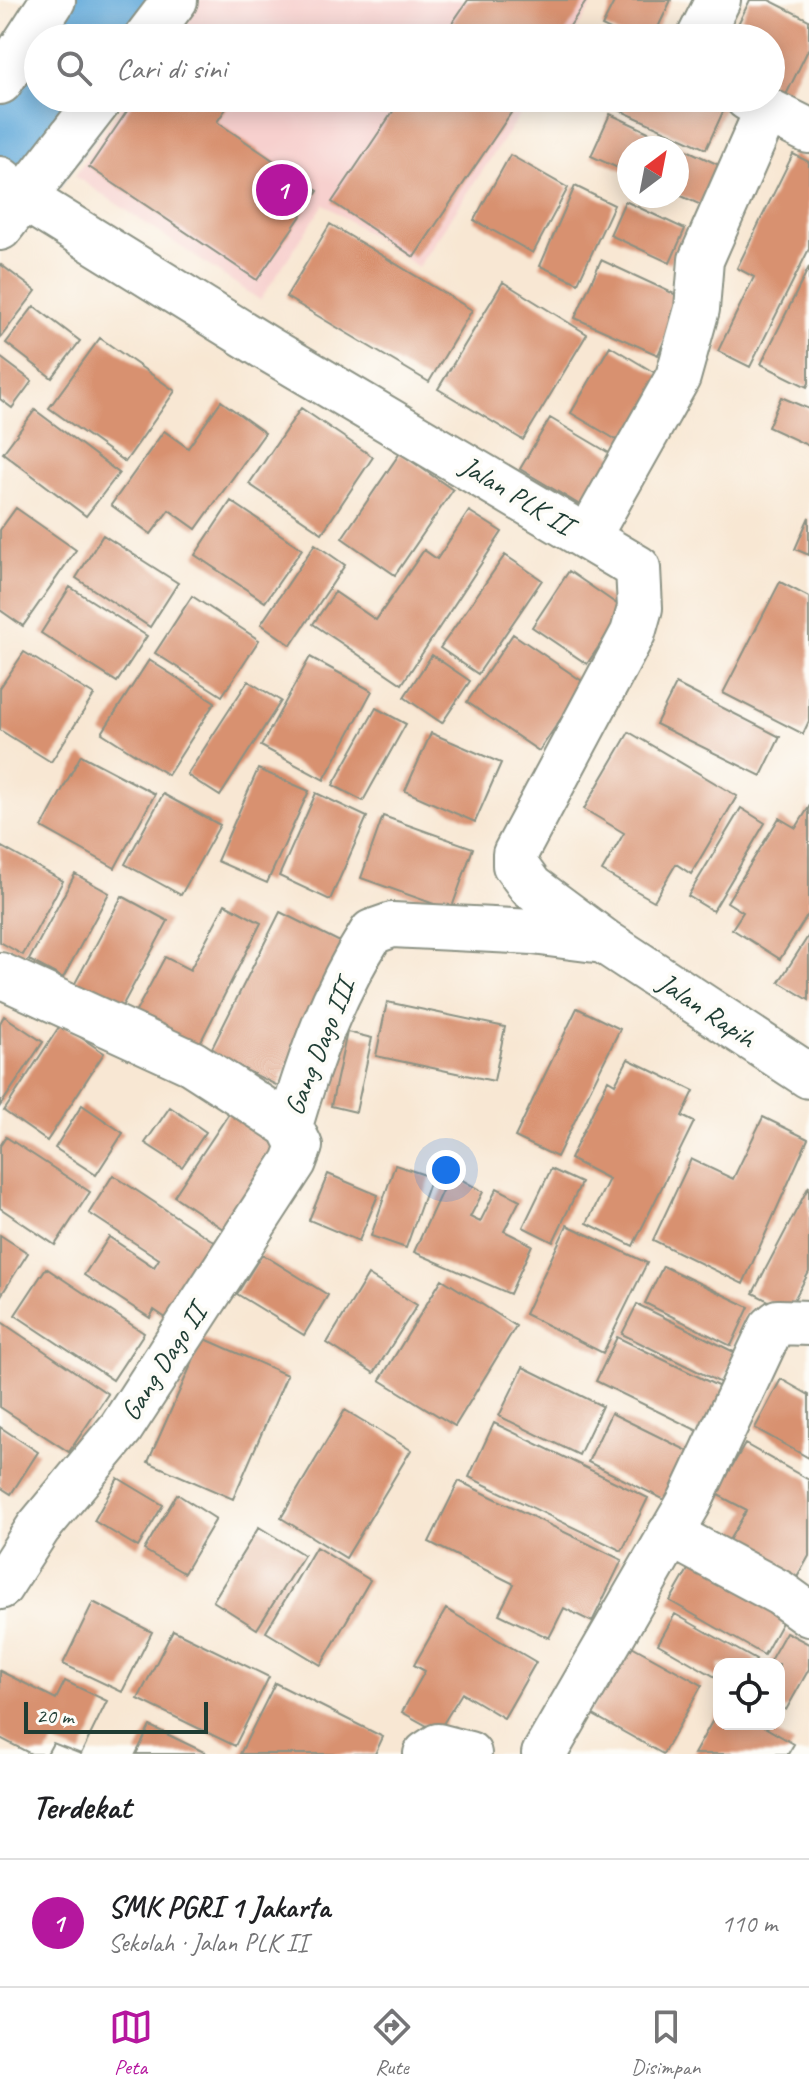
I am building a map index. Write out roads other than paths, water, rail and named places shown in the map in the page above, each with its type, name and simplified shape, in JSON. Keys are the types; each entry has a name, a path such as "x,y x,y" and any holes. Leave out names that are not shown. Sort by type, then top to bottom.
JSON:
{"street":[{"path":"37,24 53,0"},
{"path":"157,24 175,0"},
{"path":"706,24 718,0"},
{"path":"0,82 24,45"},
{"path":"10,198 88,112"},
{"path":"588,537 678,377 697,309 701,260 754,112"},
{"path":"772,112 809,131"},
{"name":"Jalan PLK II","path":"10,198 638,568 640,608 622,656 515,854 515,865 531,887 605,942"},
{"name":"Gang Dago III","path":"0,975 192,1063 290,1126 314,1045 333,1001 372,932 392,925 533,932 605,942"},
{"name":"Jalan Rapih","path":"605,942 809,1076"},
{"name":"Gang Dago II","path":"0,1587 38,1528 121,1428 294,1162 300,1146 290,1126"},
{"path":"544,1754 690,1501 771,1328 778,1322 809,1323"},
{"path":"670,1534 780,1593 809,1614"},
{"path":"426,1754 438,1746 447,1746 469,1754"}],"waterway":[{"path":"108,24 125,0"},
{"path":"0,176 45,112"}],"place":[{"name":"SMK PGRI 1 Jakarta","path":"282,190"}]}
